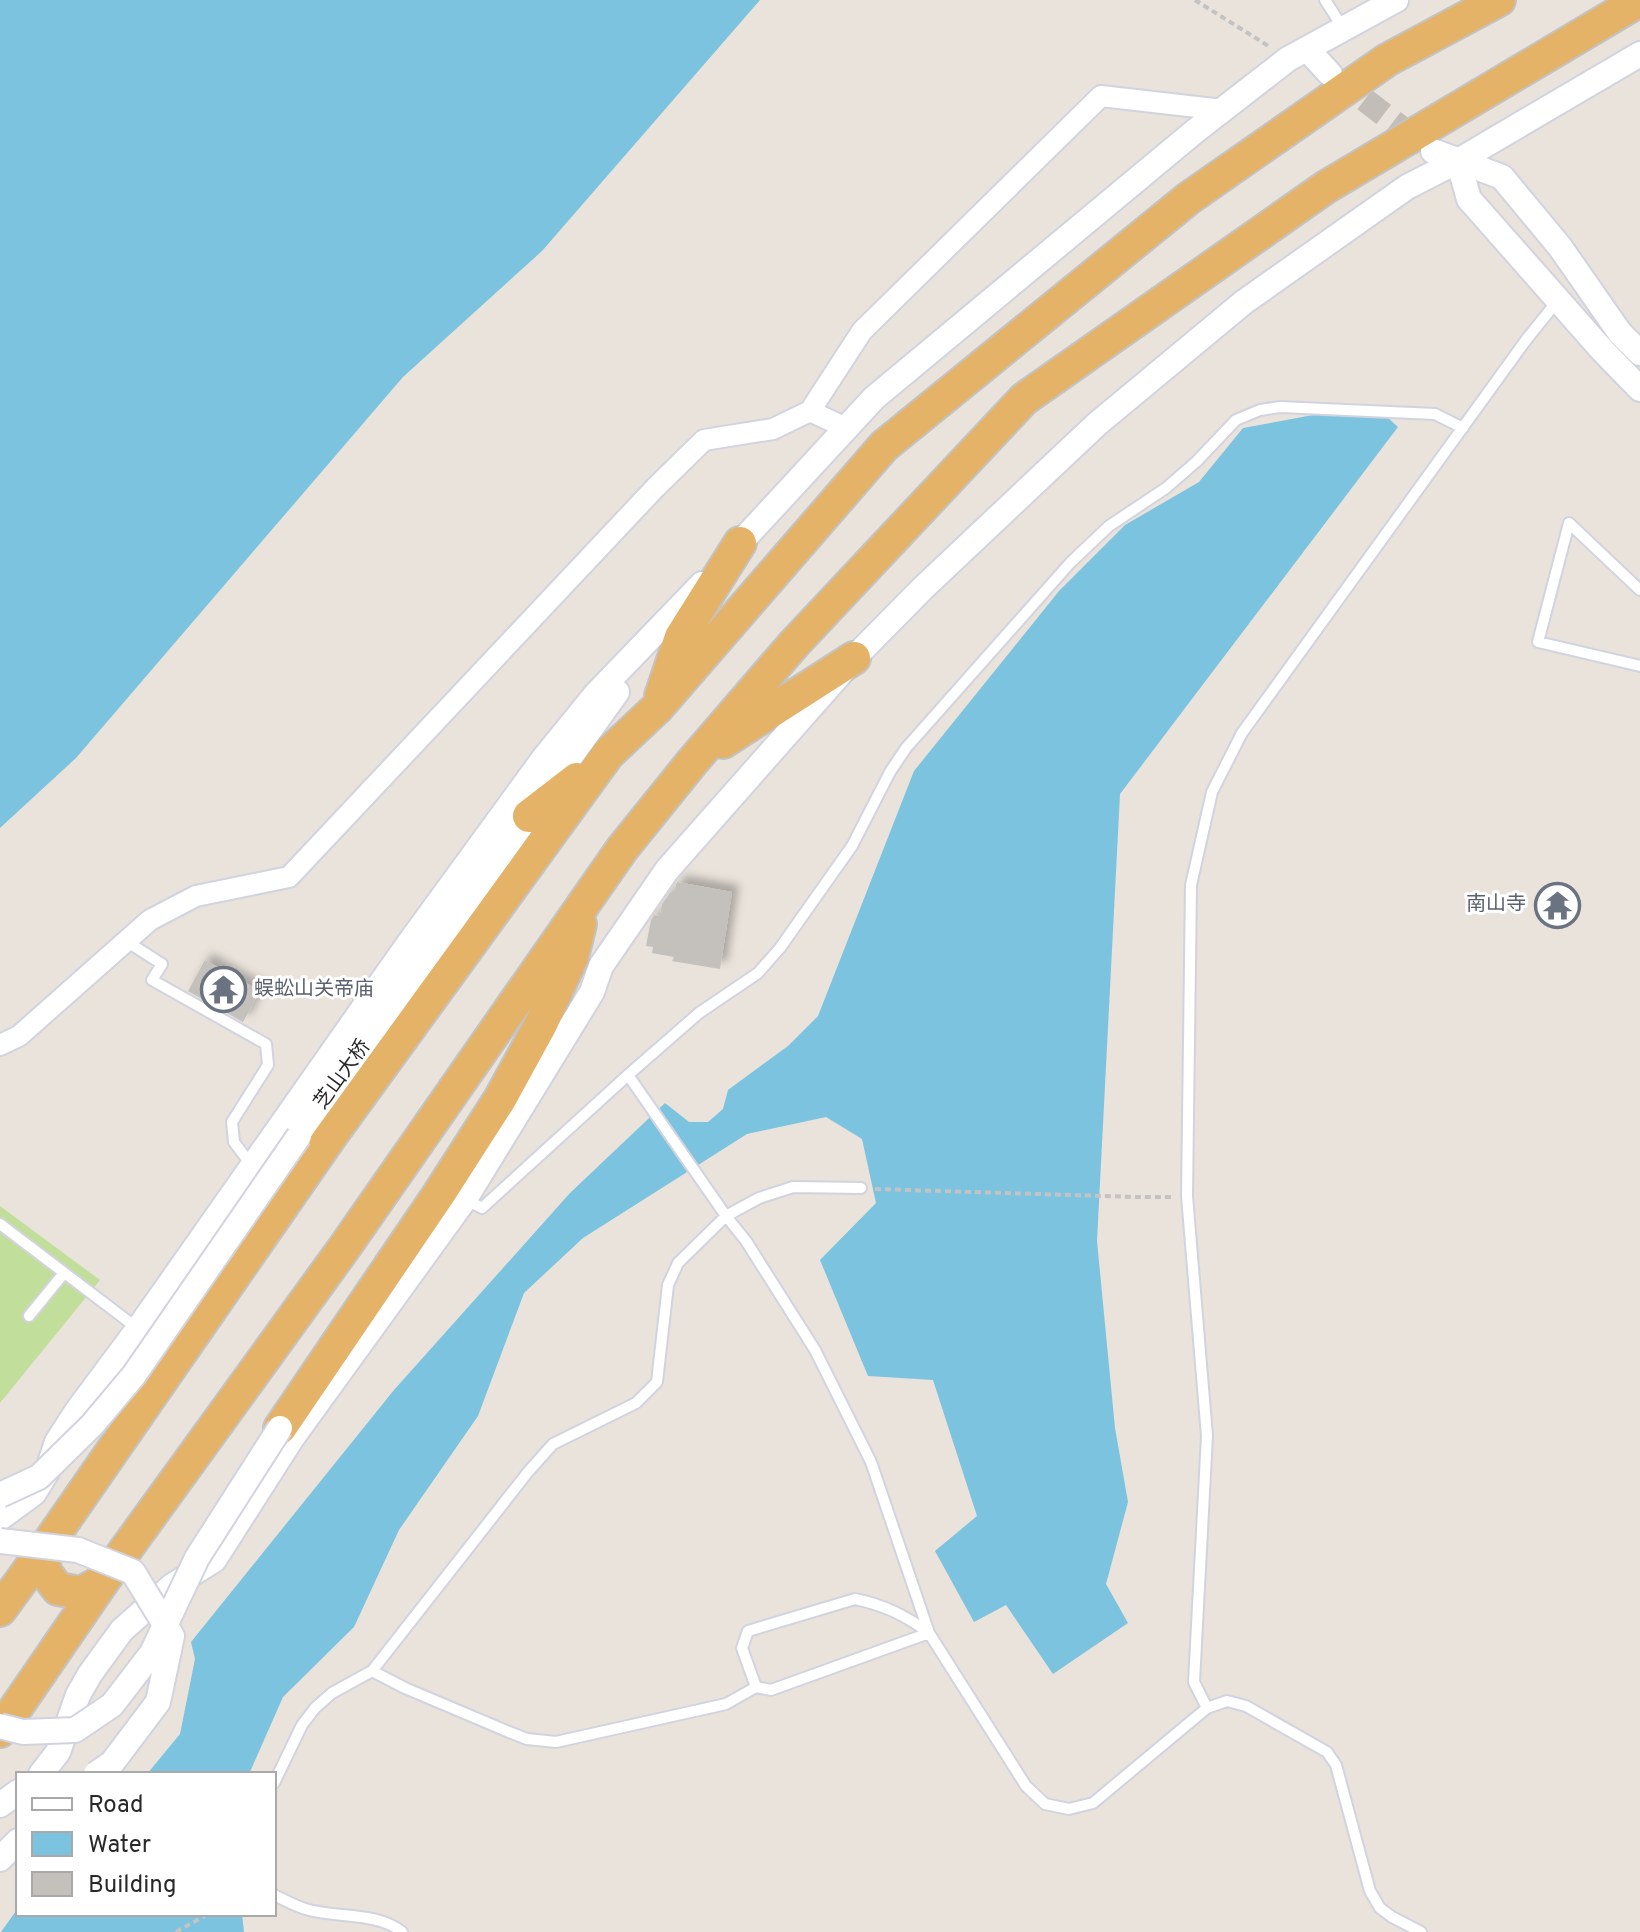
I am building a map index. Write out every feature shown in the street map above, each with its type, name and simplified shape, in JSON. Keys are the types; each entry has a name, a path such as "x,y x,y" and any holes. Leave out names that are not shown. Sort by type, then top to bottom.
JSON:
{"highway":[{"path":"529,816 608,754 657,708 884,446 1189,198 1387,60 1499,0"},
{"path":"0,1728 344,1248 622,849 793,645 1024,399 1326,187 1640,0"},
{"path":"657,708 681,637 740,543"},
{"path":"693,761 854,658"},
{"path":"0,1610 330,1137 608,754"},
{"path":"280,1428 500,1099 541,1024 572,957 585,902"},
{"path":"43,1551 45,1572 58,1589 81,1593 103,1581"}],"street":[{"path":"0,1518 34,1493 47,1472 57,1442 77,1411 407,946 544,758 596,694 662,628 874,398 1194,132 1298,54 1396,0"},
{"path":"1298,54 1330,74"},
{"path":"43,1772 58,1752 78,1695 122,1630 172,1586 214,1560 292,1438 465,1199 592,992 601,966 649,895 677,858 854,658 923,588 1097,424 1232,312 1407,187 1458,161 1640,54"},
{"path":"0,1045 19,1036 150,920 196,896 289,877 655,488 704,440 773,429 810,411 862,331 1101,96 1223,110"},
{"path":"1433,151 1502,177 1560,247 1620,333 1640,353"},
{"path":"1458,161 1469,199 1640,389"},
{"path":"810,411 846,428"},
{"name":"芝山大桥","path":"0,1495 39,1477 92,1425 134,1375 299,1136 662,628"},
{"path":"0,1728 23,1732 75,1730 112,1705 152,1653 197,1558 280,1428"},
{"path":"0,1541 78,1550 133,1572 172,1636 158,1702 112,1763 99,1772"},
{"path":"0,1859 16,1843"}],"lane":[{"path":"1325,0 1343,28"},
{"path":"1207,1708 1194,1682 1207,1436 1187,1196 1191,885 1212,792 1242,733 1526,340 1559,299"},
{"path":"465,1199 482,1208 699,1013 758,973 780,948 852,846 890,772 906,748 1070,563 1109,526 1186,471 1236,420 1260,410 1280,407 1435,414 1463,428"},
{"path":"1640,590 1569,523 1538,642 1640,666"},
{"path":"126,941 162,964 152,980 266,1044 268,1065 232,1122 234,1142 253,1167"},
{"path":"628,1075 746,1241 815,1350 871,1462 929,1633 1026,1786 1045,1804 1069,1809 1093,1803 1207,1708 1227,1701 1246,1706 1327,1752 1336,1765 1370,1891 1380,1908 1421,1932"},
{"path":"276,1779 302,1725 315,1708 332,1693 372,1671 553,1444 636,1403 657,1382 668,1285 678,1263 726,1216 759,1198 793,1187 861,1188"},
{"path":"0,1224 138,1329"},
{"path":"29,1316 64,1273"},
{"path":"756,1687 742,1648 748,1631 855,1599 873,1602 908,1617 929,1633"},
{"path":"372,1671 527,1739 556,1742 726,1704 756,1687 771,1690 929,1633"},
{"path":"276,1896 308,1910 373,1920 402,1932"}],"path":[{"path":"1195,0 1298,54"},
{"path":"861,1188 1187,1196"},
{"path":"176,1932 205,1916"},
{"path":"189,1932 190,1925"}],"green space":[{"path":"0,1206 100,1280 0,1403"}],"water":[{"path":"0,0 760,0 542,251 403,377 76,758 0,828"},
{"path":"1324,413 1387,417 1398,427 1120,794 1097,1241 1115,1428 1128,1502 1106,1584 1128,1623 1053,1674 1006,1605 974,1622 935,1551 977,1516 933,1380 868,1376 820,1260 876,1203 862,1139 826,1117 747,1134 583,1238 524,1293 478,1416 399,1530 354,1627 283,1697 250,1772 149,1772 180,1734 195,1659 191,1642 394,1390 570,1193 665,1103 689,1122 708,1122 723,1109 728,1090 788,1046 818,1016 914,771 1059,591 1125,525 1199,482 1243,428"},
{"path":"16,1911 16,1916 242,1916 244,1932 1,1932"}],"building":[{"path":"677,882 732,892 720,969 672,961 674,957 652,953 653,947 646,946 651,920 654,915 660,916 662,904 670,893 674,893"},
{"path":"205,960 260,991 243,1022 188,991"}],"tunnel":[{"path":"1336,78 1424,145"}],"place":[{"name":"南山寺","path":"1557,905"},
{"name":"蜈蚣山关帝庙","path":"223,990"}]}
